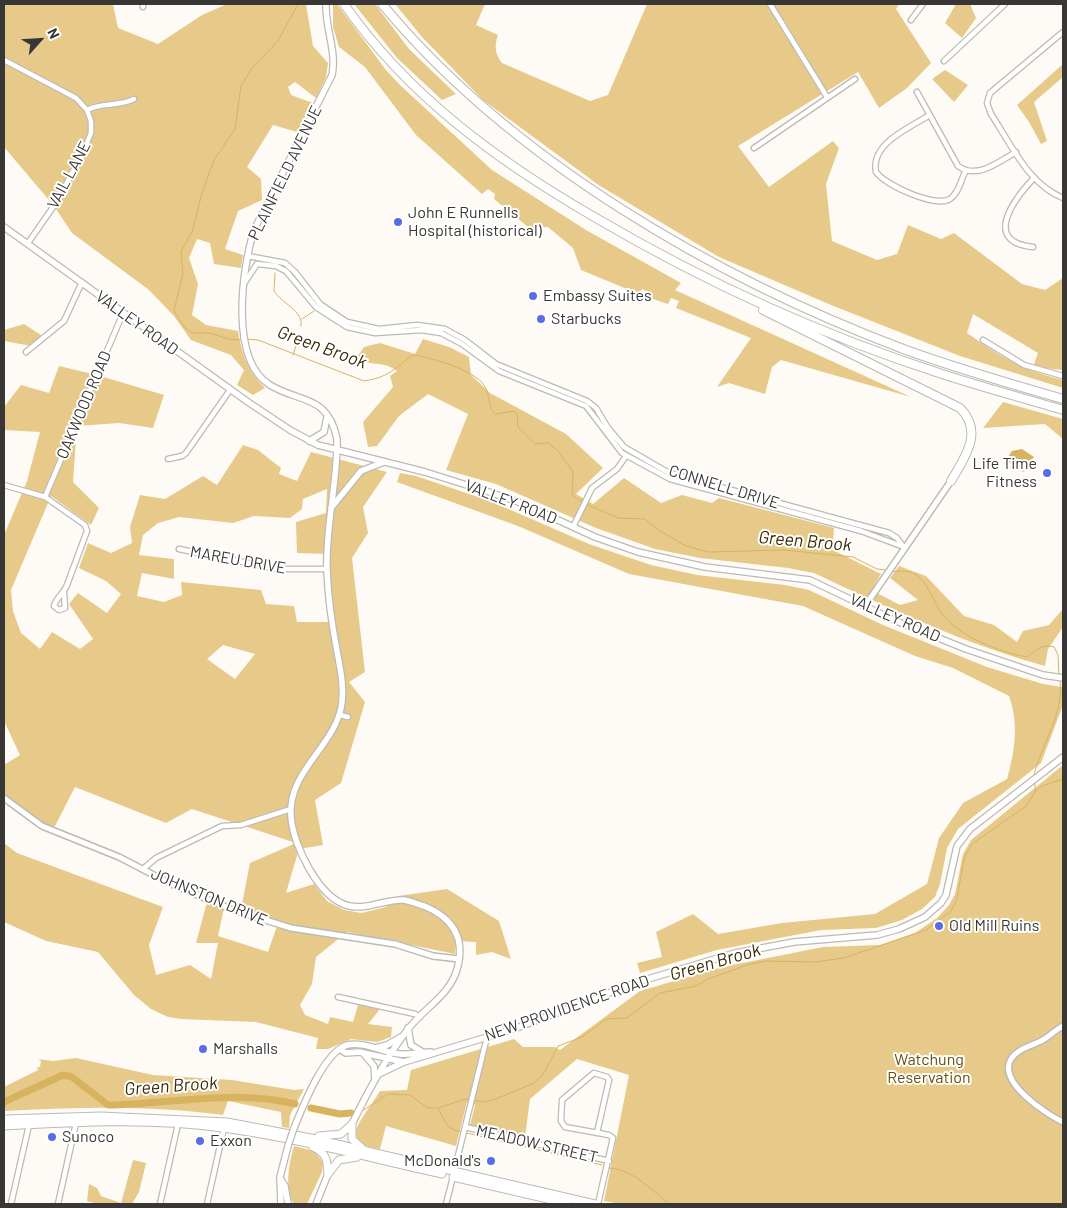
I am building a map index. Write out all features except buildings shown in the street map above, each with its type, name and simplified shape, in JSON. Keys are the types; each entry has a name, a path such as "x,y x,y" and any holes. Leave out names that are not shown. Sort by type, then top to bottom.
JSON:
{"highway":[{"path":"344,4 385,56 422,94 509,165 616,230 702,277 856,344 941,374 1063,410"},
{"path":"382,4 441,67 507,126 580,180 677,241 781,295 905,349 1063,399"},
{"path":"746,297 754,306 807,334 960,408 970,424 972,442 951,481"},
{"path":"4,1118 76,1115 180,1118 227,1122 454,1174 597,1204"},
{"path":"4,1126 76,1123 178,1124 224,1128 309,1141 339,1134 353,1120"},
{"path":"353,1120 352,1139 365,1154"},
{"path":"309,1141 324,1154 328,1174"},
{"path":"328,1174 339,1160 365,1154"},
{"path":"454,1174 569,1204"}],"main road":[{"name":"PLAINFIELD AVENUE","path":"326,4 327,28 333,56 331,80 302,131 258,222 248,256 245,282 244,334 249,361 263,380 277,388 313,402 326,415 336,433 327,569 330,610 342,680 340,715"},
{"name":"VALLEY ROAD","path":"4,227 230,390 309,441 336,450 387,462 520,503 595,537 670,561 810,580 865,606 966,649 1054,677 1063,678"},
{"path":"309,441 324,432 327,424 326,415"},
{"path":"331,508 361,471 387,462"},
{"path":"340,715 330,737 307,766 298,782 291,809 292,825 299,846 316,879 332,897 340,902 357,907 404,900 431,909 447,919 455,928 460,944 459,959 448,988 408,1028 375,1080 353,1120"},
{"name":"NEW PROVIDENCE ROAD","path":"379,1074 404,1062 487,1037 602,994 735,954 794,942 878,935 906,927 930,914 942,903 947,890 954,856 963,836 982,819 1063,757"},
{"path":"408,1028 411,1045 423,1052"},
{"path":"373,1048 387,1045 403,1036"},
{"name":"NEW PROVIDENCE ROAD","path":"341,1050 345,1046 352,1044 392,1053 432,1052"},
{"path":"281,1204 280,1177 288,1146 308,1096 327,1063 341,1050 404,1062"},
{"path":"364,1053 374,1066 375,1080"},
{"path":"316,1203 328,1174"},
{"path":"280,1177 285,1186 288,1204"}],"street":[{"path":"770,4 827,97"},
{"path":"911,20 923,4"},
{"path":"944,61 1005,4"},
{"path":"1063,32 988,96 988,108 1034,178 1051,192 1063,198"},
{"path":"4,60 71,94 87,110 95,106 122,103 134,99"},
{"path":"754,148 856,79"},
{"path":"916,92 958,166 965,172 978,172 1016,152"},
{"name":"VAIL LANE","path":"28,243 58,200 88,143 91,126 87,110"},
{"path":"928,116 882,148 876,156 876,172 888,183 931,201 942,202 953,196 965,172"},
{"path":"1032,247 1019,246 1013,241 1008,234 1005,220 1014,201 1034,178"},
{"name":"CONNELL DRIVE","path":"248,256 285,263 295,272 320,304 347,322 379,329 418,326 445,329 464,340 507,371 590,409 613,442 626,456 670,479 861,531 904,547"},
{"name":"CONNELL DRIVE","path":"245,282 257,264 276,266 292,276 316,307 347,327 375,333 421,330 441,333 455,340 486,363 587,401 596,408 608,428 624,447 669,473 888,533 897,538 904,547"},
{"path":"26,352 64,321 82,282"},
{"name":"OAKWOOD ROAD","path":"45,497 123,312"},
{"path":"983,340 1024,365 1063,376"},
{"path":"168,459 182,456 186,453 230,390"},
{"path":"573,526 594,485 617,469 626,456"},
{"path":"865,606 951,481"},
{"path":"4,485 45,497 82,522 86,528 64,593"},
{"name":"MAREU DRIVE","path":"179,549 277,569 327,569"},
{"path":"340,715 348,717"},
{"name":"JOHNSTON DRIVE","path":"4,798 42,826 119,857 233,910 270,923 300,930 395,944 433,956 459,959"},
{"path":"143,869 156,858 222,826 241,825 291,809"},
{"path":"338,997 415,1014 420,1017"},
{"path":"1063,1026 1042,1041 1017,1052 1012,1058 1009,1072 1012,1080 1033,1102 1063,1122"},
{"path":"446,1204 487,1037"},
{"path":"597,1133 609,1080 607,1077 594,1074 562,1100 561,1121 565,1127 597,1133 605,1134 613,1138 609,1161 597,1204"},
{"path":"58,1204 76,1123"},
{"path":"160,1204 178,1124"},
{"path":"11,1204 29,1125"},
{"path":"207,1204 224,1128"},
{"name":"MEADOW STREET","path":"464,1131 609,1161"}],"green space":[{"path":"4,4 113,4 118,28 158,44 202,15 227,4 306,4 313,46 328,63 326,77 316,98 295,82 288,87 291,95 313,103 297,132 273,125 247,167 261,179 262,200 238,211 225,249 243,255 241,268 214,264 210,243 197,239 189,258 198,284 192,315 206,325 238,331 247,362 254,375 265,388 253,395 237,385 244,370 231,355 191,340 174,316 149,290 72,233 54,206 4,147"},
{"path":"333,4 337,4 386,70 400,85 492,170 586,230 681,283 675,290 911,397 781,360 772,367 765,394 729,383 717,387 751,338 676,308 679,301 671,298 668,304 650,298 652,294 642,289 639,294 581,270 573,248 548,227 528,227 494,199 495,194 488,189 482,194 416,135 365,67 339,47 333,27"},
{"path":"354,4 375,4 409,49 456,94 442,100 397,58"},
{"path":"395,4 485,4 476,25 498,35 496,50 502,63 590,101 608,95 647,4 899,4 896,9 931,63 907,88 879,108 858,72 738,146 769,187 833,141 839,148 826,184 832,241 877,260 897,254 908,225 941,239 954,233 1022,284 1045,290 1063,278 1063,370 1033,367 1038,353 973,314 967,333 1012,362 1035,372 1063,380 1063,388 960,356 831,305 719,257 600,186 483,100 422,37"},
{"path":"956,4 970,4 976,18 962,38 945,23"},
{"path":"1063,64 1063,77 1034,102 1047,141 1041,144 1017,105"},
{"path":"945,70 968,85 954,102 932,79"},
{"path":"24,324 44,337 31,346 4,341 4,330"},
{"path":"423,339 449,347 469,357 471,375 490,393 566,434 603,468 576,494 593,504 624,478 661,503 682,495 712,503 719,498 834,528 833,542 825,546 881,574 867,598 814,573 788,568 700,558 655,549 596,528 496,484 446,470 468,414 428,394 399,416 377,446 368,447 363,422 393,387 390,376 397,371 386,365 366,362 357,357 364,347 380,343 415,354"},
{"path":"59,366 164,395 153,428 119,423 77,426 73,482 99,508 91,525 51,496 11,590 13,611 21,633 40,649 52,632 80,649 93,639 69,604 78,593 107,613 121,594 106,581 79,568 88,543 111,553 132,543 130,527 140,495 165,499 203,476 217,485 243,445 258,450 281,468 279,474 297,481 311,452 387,472 363,507 368,533 352,558 365,672 349,682 365,702 341,783 315,800 323,845 299,849 286,893 314,884 327,901 344,910 361,913 386,907 398,896 447,889 499,921 511,959 492,952 476,955 476,942 456,941 455,954 347,932 316,957 312,984 300,1005 305,1015 328,1024 330,1017 353,1022 358,1005 381,1008 368,1024 392,1027 391,1037 377,1042 351,1039 328,1049 316,1049 318,1038 256,1022 168,1017 151,1009 134,995 98,952 46,941 4,922 4,843 17,853 163,907 149,945 156,975 190,965 211,979 218,943 196,943 207,902 224,908 218,936 268,952 277,926 240,914 250,863 296,843 192,809 166,823 75,787 52,832 4,800 4,765 20,755 4,721 4,535 27,481 40,432 4,430 4,407 21,385 49,393","holes":["327,489 326,513 296,522 297,553 328,554 333,622 297,622 294,606 266,604 261,590 181,582 182,595 164,602 137,596 142,573 174,579 174,559 139,555 143,535 158,523 179,517 233,523 254,516 290,518 302,509 303,499","223,645 255,654 235,679 207,659"]},
{"path":"1003,402 1063,419 1063,439 1045,424 983,428"},
{"path":"400,473 416,476 490,501 589,544 651,565 697,575 785,585 809,590 883,625 987,667 1043,684 1062,687 1063,705 1041,763 958,829 947,848 940,884 935,897 922,909 902,920 876,928 821,930 717,950 640,973 637,963 662,957 656,932 693,914 718,934 782,923 875,914 927,884 939,838 963,803 1007,779 1015,738 1014,717 1009,696 953,668 915,656 803,606 629,574 518,526 397,482"},
{"path":"899,566 926,576 964,616 994,625 1017,642 1023,631 1049,625 1063,609 1063,627 1048,649 1045,666 1001,653 958,637 874,601 877,593 900,605 918,600 890,578"},
{"name":"Watchung Reservation","path":"1063,765 1063,1204 620,1204 604,1201 629,1075 577,1059 530,1099 525,1137 470,1125 475,1105 467,1102 456,1146 386,1126 380,1149 364,1145 359,1141 355,1133 359,1122 380,1091 407,1090 411,1070 514,1039 523,1047 555,1047 560,1050 640,991 722,967 823,947 880,945 915,933 937,918 949,905 955,894 963,854 971,840"},
{"path":"76,1058 153,1075 232,1080 294,1090 304,1089 290,1115 289,1128 282,1127 281,1112 228,1101 223,1115 141,1108 4,1111 4,1087 38,1070 37,1067 40,1067 41,1061 38,1059 53,1061"},
{"path":"294,1146 314,1151 323,1162 322,1172 307,1204 294,1204 289,1191 289,1168"},
{"path":"133,1160 146,1163 139,1192 132,1204 98,1204 87,1201 89,1184 97,1188 101,1196 121,1203"}],"shaded area":[{"path":"1022,449 1034,457 1023,472 1006,460 1012,451"}],"waterway":[{"name":"Green Brook","path":"242,340 228,339 210,333 192,333 185,328 174,311 183,273 181,251 192,232 202,193 214,160 235,129 241,86 252,68 278,41 298,4"},
{"path":"275,273 274,291 296,311 301,321 301,326"},
{"path":"302,319 314,311"},
{"name":"Green Brook","path":"246,339 258,340 364,381 385,375 413,355 430,358 462,369 479,379 484,385 495,414 514,411 517,413 518,427 535,444 548,443 558,451 573,472 572,493 574,497 583,502"},
{"path":"293,355 298,339"},
{"name":"Green Brook","path":"586,504 618,518 645,519 657,529 682,544 709,552 784,550 853,557 877,569 886,570"},
{"name":"Green Brook","path":"890,571 908,572 918,576 923,581 942,614 959,630 981,642 1027,657 1043,647 1054,647 1058,655 1059,676"},
{"name":"Green Brook","path":"1034,775 1056,717 1059,705 1060,680"},
{"path":"1035,792 1042,786 1063,779"},
{"name":"Green Brook","path":"364,1110 388,1094 410,1095 428,1108 438,1108 465,1099 485,1102 498,1098 534,1083 544,1073 558,1046 582,1037 606,1019 627,1018 660,993 696,986 708,979 747,965 765,961 815,962 844,958 926,930 951,911 957,899 964,858 972,844 1026,806 1035,792 1035,782"},
{"name":"Green Brook","path":"4,1102 63,1075 72,1077 108,1105 225,1097 272,1100 295,1104"},
{"name":"Green Brook","path":"311,1108 340,1114 351,1113"},
{"path":"438,1109 448,1126 454,1130 602,1165"},
{"path":"609,1168 634,1176 669,1204"}],"place":[{"name":"John E Runnells Hospital (historical)","path":"398,222"},
{"name":"Embassy Suites","path":"533,296"},
{"name":"Starbucks","path":"541,319"},
{"name":"Life Time Fitness","path":"1047,473"},
{"name":"Old Mill Ruins","path":"939,926"},
{"name":"Marshalls","path":"203,1049"},
{"name":"Sunoco","path":"52,1137"},
{"name":"Exxon","path":"200,1141"},
{"name":"McDonald's","path":"491,1161"}]}
